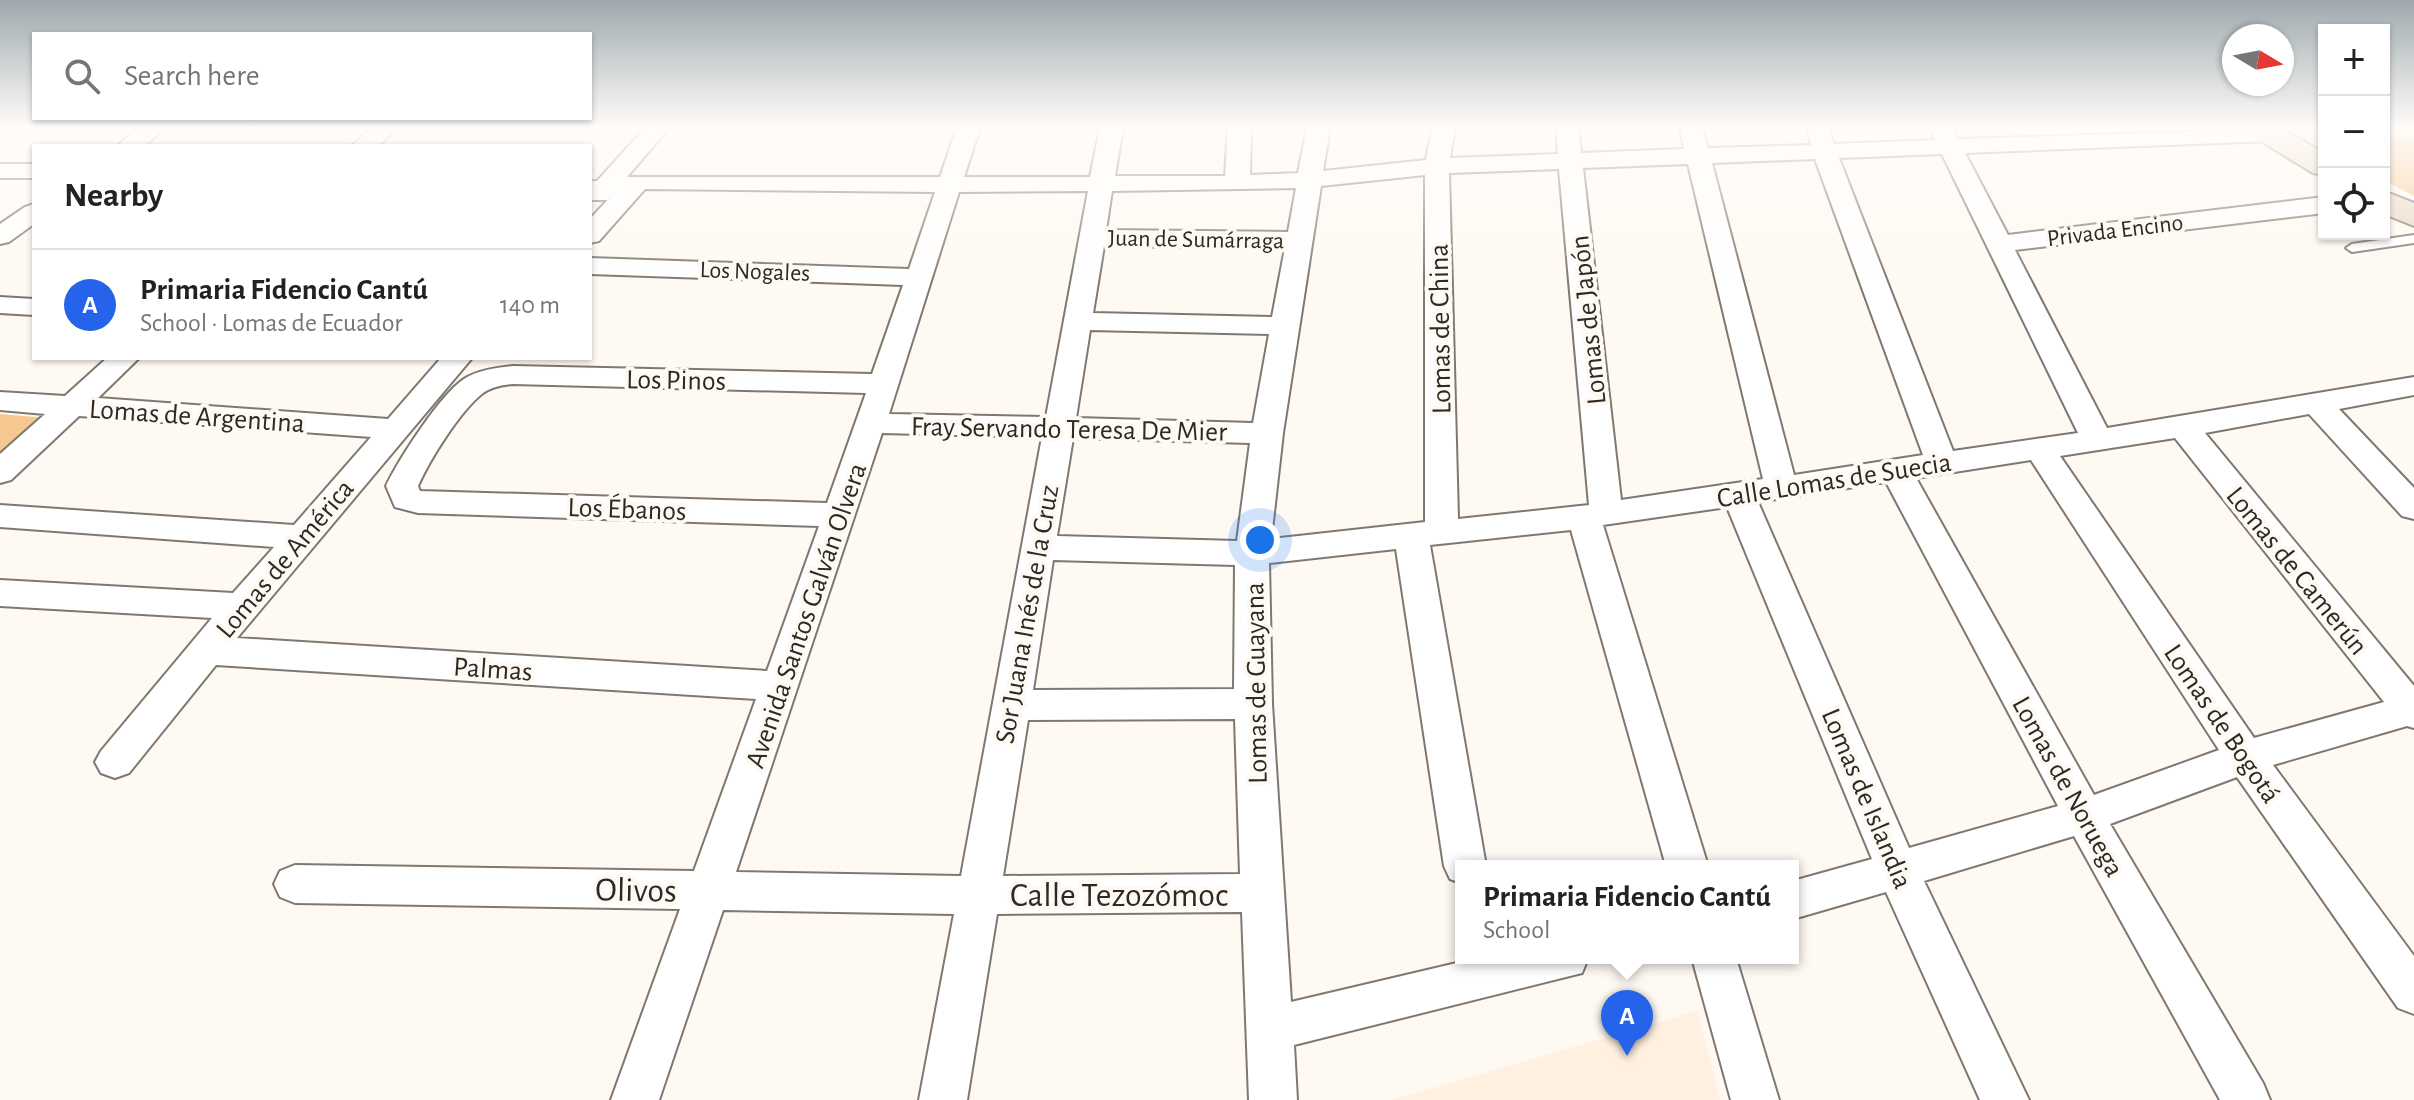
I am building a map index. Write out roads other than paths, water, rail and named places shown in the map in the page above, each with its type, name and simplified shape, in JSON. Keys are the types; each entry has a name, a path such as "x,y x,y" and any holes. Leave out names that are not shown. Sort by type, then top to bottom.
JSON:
{"street":[{"path":"594,194 608,179"},
{"name":"Avenida Santos Galván Olvera","path":"635,1100 781,686 837,515 872,423 952,179"},
{"name":"Sor Juana Inés de la Cruz","path":"943,1100 1103,179"},
{"path":"594,194 638,182 950,185 1237,183 1316,179"},
{"name":"Lomas de China","path":"1437,179 1427,533 1464,860"},
{"name":"Lomas de Japón","path":"1571,179 1595,515 1685,860"},
{"path":"1703,179 1781,487"},
{"path":"1836,179 1942,463"},
{"path":"1967,179 2097,440"},
{"name":"Lomas de Guayana","path":"1273,1100 1253,704 1252,553 1267,433 1310,180"},
{"path":"592,233 638,182"},
{"path":"2390,204 2414,216"},
{"name":"Privada Encino","path":"2001,244 2318,206"},
{"path":"0,236 32,213"},
{"path":"0,236 32,229"},
{"name":"Juan de Sumárraga","path":"1092,238 1299,240"},
{"name":"Los Nogales","path":"592,266 920,277"},
{"path":"0,305 32,307"},
{"path":"1078,321 1284,326"},
{"path":"0,472 122,360"},
{"name":"Lomas de América","path":"115,762 301,537 455,360"},
{"name":"Los Pinos","path":"418,502 407,499 402,486 404,479 464,396 480,382 492,378 513,375 885,384"},
{"name":"Calle Lomas de Suecia","path":"1038,548 1252,553 1595,515 2183,427 2414,386"},
{"name":"Lomas de Argentina","path":"0,401 394,429"},
{"path":"2315,402 2414,508"},
{"name":"Fray Servando Teresa De Mier","path":"872,423 1267,433"},
{"name":"Lomas de Camerún","path":"2183,427 2413,711"},
{"name":"Lomas de Bogotá","path":"2039,448 2245,757 2414,993"},
{"name":"Lomas de Noruega","path":"1896,470 2084,816 2246,1100"},
{"name":"Lomas de Islandia","path":"1738,494 1897,869 2005,1100"},
{"name":"Los Ébanos","path":"418,502 837,515"},
{"path":"0,516 301,537"},
{"path":"0,593 242,607"},
{"name":"Palmas","path":"206,650 781,686"},
{"path":"1010,705 1253,704"},
{"path":"1799,898 2084,816 2245,757 2413,711"},
{"name":"Olivos","path":"295,884 977,895"},
{"name":"Calle Tezozómoc","path":"977,895 1262,893"},
{"path":"1269,1029 1482,968 1516,964"},
{"path":"1716,964 1755,1100"}],"lane":[{"path":"2352,248 2414,239"}],"place":[{"name":"Primaria Fidencio Cantú","path":"1627,1056"}]}
